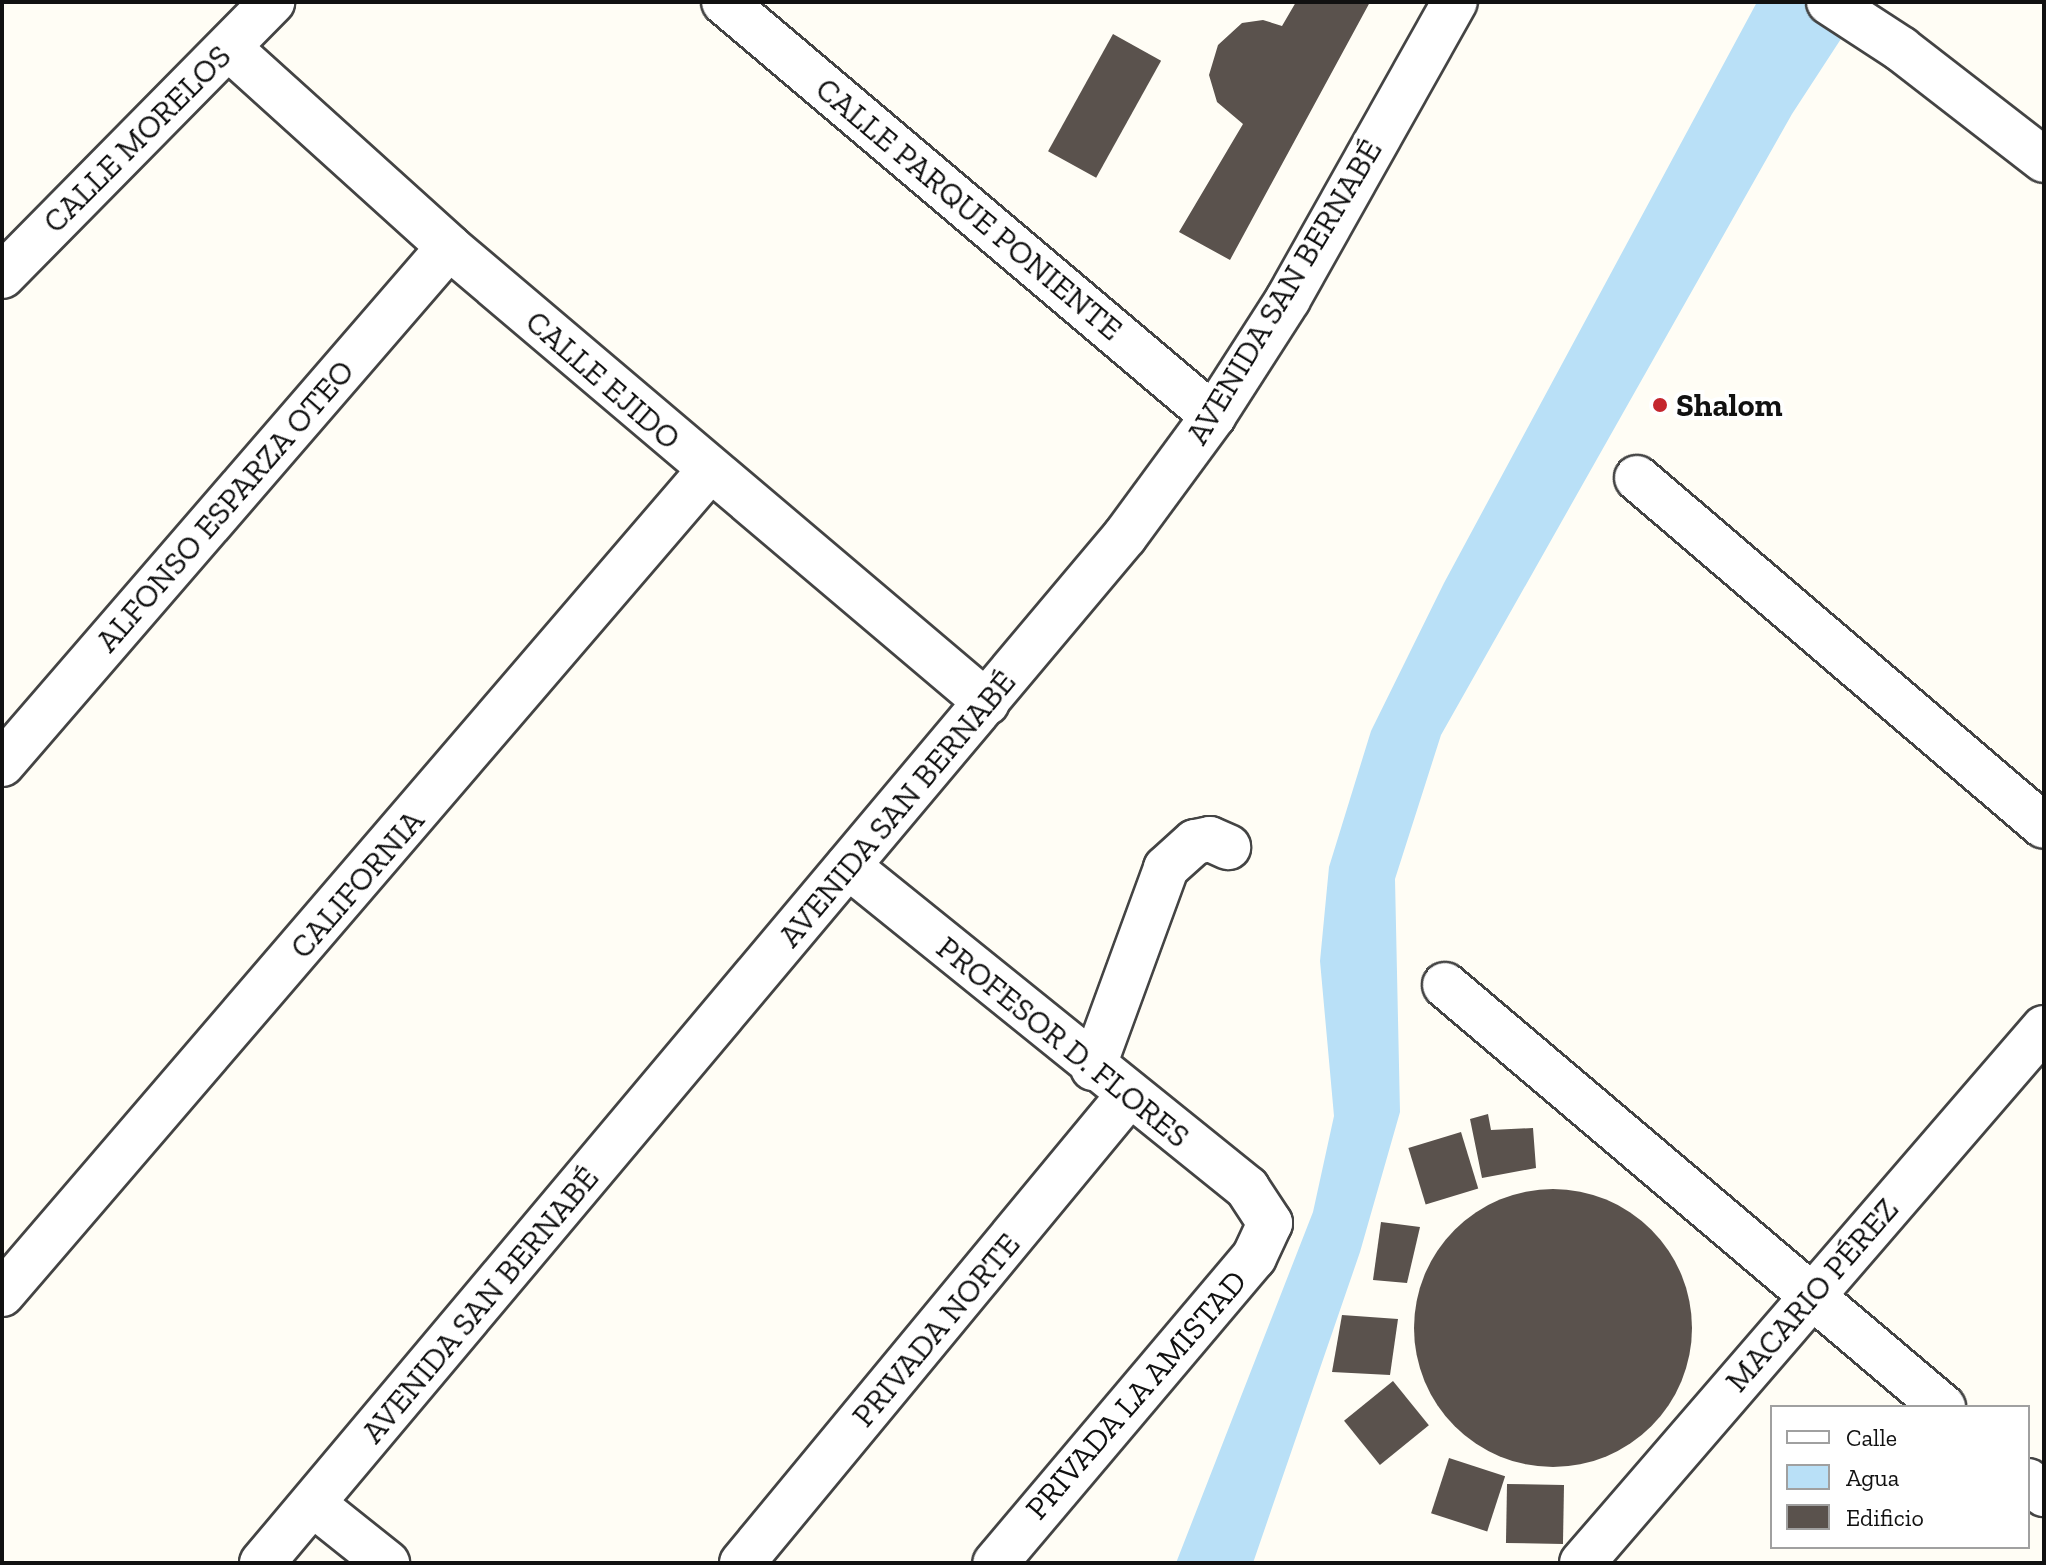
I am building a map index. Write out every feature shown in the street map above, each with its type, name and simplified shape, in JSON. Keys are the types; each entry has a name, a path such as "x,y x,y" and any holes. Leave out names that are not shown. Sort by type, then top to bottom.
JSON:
{"street":[{"name":"CALLE MORELOS","path":"2,276 272,2"},
{"name":"CALLE PARQUE PONIENTE","path":"724,2 1213,416"},
{"name":"AVENIDA SAN BERNABÉ","path":"262,1563 1125,536 1213,416 1288,299 1455,2"},
{"path":"1838,7 2044,160"},
{"name":"CALLE EJIDO","path":"229,48 449,247 709,471 987,703"},
{"name":"ALFONSO ESPARZA OTEO","path":"2,764 449,247"},
{"name":"CALIFORNIA","path":"2,1294 709,471"},
{"path":"1637,478 2044,826"},
{"path":"1093,1068 1166,868 1195,842 1210,839 1228,847"},
{"name":"PROFESOR D. FLORES","path":"848,866 1093,1068 1247,1188 1270,1223"},
{"path":"1445,985 1941,1405"},
{"name":"MACARIO PÉREZ","path":"1582,1563 2044,1028"},
{"name":"PRIVADA NORTE","path":"742,1563 1128,1096"},
{"name":"PRIVADA LA AMISTAD","path":"995,1563 1254,1257 1270,1223"},
{"path":"313,1504 387,1563"}],"water":[{"path":"1757,2 1865,2 1792,114 1441,735 1395,879 1400,1112 1360,1252 1253,1563 1176,1563 1313,1212 1334,1116 1320,961 1329,867 1371,731 1444,583"}],"building":[{"path":"1296,2 1370,2 1230,260 1179,232 1243,124 1217,102 1209,75 1218,45 1242,23 1263,20 1282,26"},
{"path":"1113,34 1161,61 1096,178 1048,151"},
{"path":"1488,1114 1491,1130 1533,1128 1536,1168 1482,1178 1470,1119"},
{"path":"1461,1132 1478,1188 1426,1205 1408,1148"},
{"path":"1553,1189 1580,1192 1606,1200 1630,1213 1651,1230 1668,1251 1681,1275 1689,1301 1692,1328 1689,1355 1681,1381 1668,1405 1651,1426 1630,1443 1606,1456 1580,1464 1553,1467 1526,1464 1500,1456 1476,1443 1455,1426 1438,1405 1425,1381 1417,1355 1414,1328 1417,1301 1425,1275 1438,1251 1455,1230 1476,1213 1500,1200 1526,1192"},
{"path":"1381,1222 1420,1227 1407,1283 1373,1280"},
{"path":"1342,1315 1398,1319 1390,1375 1332,1372"},
{"path":"1393,1381 1429,1425 1380,1465 1344,1421"},
{"path":"1449,1458 1505,1476 1487,1531 1431,1513"},
{"path":"1507,1484 1564,1485 1563,1544 1506,1543"}],"place":[{"name":"Shalom","path":"1660,405"}]}
